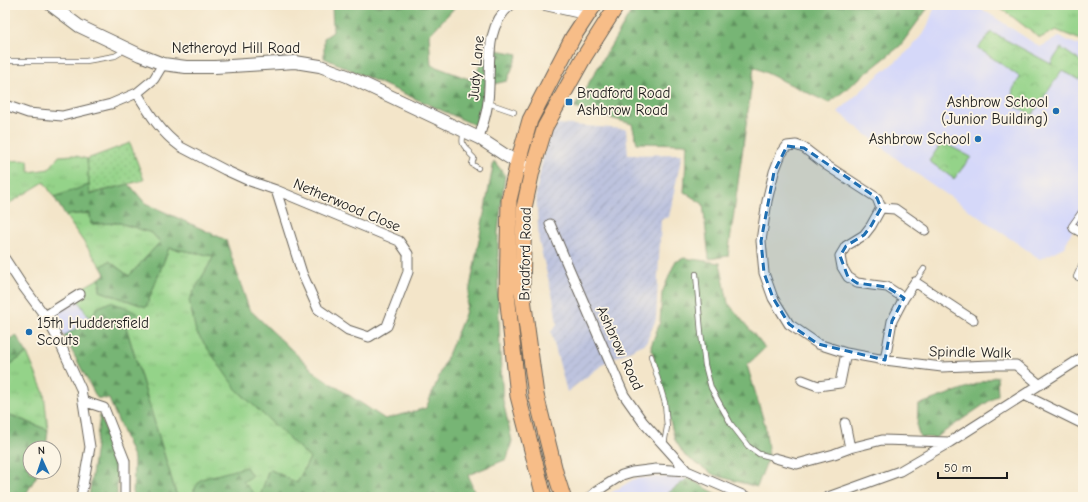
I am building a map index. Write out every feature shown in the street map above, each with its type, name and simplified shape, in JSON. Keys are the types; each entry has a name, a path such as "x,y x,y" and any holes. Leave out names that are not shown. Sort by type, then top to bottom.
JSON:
{"main road":[{"name":"Bradford Road","path":"563,497 536,395 522,291 524,208 532,171 545,127 584,57 617,5"},
{"name":"Bradford Road","path":"544,497 518,396 507,294 509,200 530,120 573,38 591,10"},
{"path":"530,120 545,127"}],"street":[{"path":"51,5 79,26 164,64"},
{"name":"Judy Lane","path":"479,138 488,103 490,43 499,18 511,5"},
{"path":"543,5 591,10"},
{"name":"Netheroyd Hill Road","path":"5,105 28,113 62,116 111,104 137,93 154,79 164,64 186,67 215,67 295,62 320,66 347,76 479,138 532,171"},
{"name":"Netherwood Close","path":"137,93 153,120 174,142 181,147 248,180 276,190 399,241 408,254 408,272 386,326 369,337 348,330 318,310 302,274 276,190"},
{"name":"Spindle Walk","path":"881,208 877,198 826,165 804,148 796,145 787,146 781,154 774,172 767,201 761,241 764,273 773,298 789,324 818,344 846,353 885,360 942,367 1016,365 1040,385"},
{"path":"904,298 887,288 857,283 848,277 842,267 840,256 846,246 864,235 881,208 895,209 925,230"},
{"name":"Ashbrow Road","path":"550,224 621,387 643,422 687,471"},
{"path":"1074,228 1083,233"},
{"path":"5,259 45,316 58,339 81,389 90,448 81,497"},
{"path":"885,360 892,322 904,298 915,282 973,320"},
{"path":"45,316 80,294"},
{"path":"802,380 818,386 840,383 846,353"},
{"path":"828,497 900,471 950,442 1080,358 1083,368"},
{"path":"1024,395 1083,424"},
{"path":"83,401 104,408 125,461 125,497"},
{"path":"844,423 850,448"},
{"path":"775,458 797,464 882,440 950,442"},
{"name":"Ashbrow Road","path":"590,497 622,475 632,472 656,469 687,471 747,497"}],"lane":[{"path":"5,62 86,61 115,56 125,47"},
{"path":"488,103 514,112"},
{"path":"465,131 462,144 474,158 472,164 478,168"},
{"path":"1074,228 1071,226 1083,209"},
{"path":"1083,261 1076,276 1083,280"},
{"path":"915,282 924,269"},
{"path":"696,274 700,333 705,365 711,388 731,424 748,446 759,454 775,458"},
{"path":"651,356 665,403 668,428 664,445"}],"highlighted area":[{"path":"787,146 804,148 877,198 881,208 871,226 864,235 846,246 840,256 848,277 857,283 887,287 904,298 892,321 885,360 818,344 789,324 773,298 764,273 761,241 774,172"}],"shaded area":[{"name":"Ashbrow School","path":"937,5 976,5 1040,47 1059,37 1083,47 1083,218 1074,228 1064,247 1040,259 907,167 838,112 874,79 907,52 926,30 933,11"},
{"path":"558,124 626,129 628,155 682,154 669,217 661,219 656,319 646,343 606,362 567,392 551,332 557,324 553,298 539,242 536,193 547,139"},
{"path":"77,299 90,319 64,336 51,315"},
{"path":"654,477 688,478 663,497 606,497 634,479"}],"green space":[{"path":"332,5 457,5 429,35 431,65 474,81 486,48 518,54 507,81 485,86 479,127 324,58 324,38 333,32"},
{"path":"635,5 930,5 900,46 829,103 754,67 728,256 709,259 703,204 684,192 687,144 637,143 632,124 574,108"},
{"path":"997,5 1083,5 1083,41 1056,30 1040,38"},
{"path":"991,32 1053,65 1051,63 1061,48 1083,63 1083,74 1079,80 1062,70 1032,115 1015,106 1012,93 1020,77 978,48"},
{"path":"942,142 971,157 954,179 929,161"},
{"path":"130,143 144,180 90,194 87,159"},
{"path":"73,155 87,159 89,185 54,197 44,182 5,206 5,158 7,161 28,160 29,172 49,169 59,156"},
{"path":"494,161 505,175 498,232 498,291 503,401 512,441 507,459 468,475 476,497 260,497 269,469 297,483 310,458 236,389 196,332 189,300 214,256 169,248 146,307 100,291 100,278 105,274 101,267 109,261 129,276 160,242 152,233 120,223 91,224 90,213 65,215 54,197 89,185 91,194 129,184 145,203 226,240 249,309 317,374 385,419 426,408 465,314"},
{"path":"90,213 91,224 120,223 152,233 160,242 129,276 109,261 101,267 65,215"},
{"path":"169,248 214,256 189,300 236,389 310,458 297,483 269,469 260,497 258,497 243,482 194,490 196,497 177,497 126,327 97,308 90,319 77,299 85,294 82,288 100,278 100,291 146,307"},
{"path":"684,258 720,263 728,303 765,348 747,365 765,425 769,456 757,487 714,475 685,456 675,440 651,346 660,322 662,293 675,262"},
{"path":"110,302 125,307 138,314 126,327 177,497 133,497 134,459 109,399 97,398 64,336 90,319 97,308"},
{"path":"16,335 27,353 5,368 5,342"},
{"path":"27,353 44,393 48,430 5,413 5,368"},
{"path":"997,376 998,395 935,438 920,437 917,428 918,405"},
{"path":"5,413 48,430 47,440 22,440 22,480 34,480 24,497 17,495 5,497"},
{"path":"100,415 117,462 117,497 89,497"},
{"path":"246,467 252,476 243,482 258,497 196,497 194,490 201,479"},
{"path":"688,478 722,497 663,497"}],"place":[{"name":"Bradford Road Ashbrow Road","path":"569,102"},
{"name":"Ashbrow School (Junior Building)","path":"1056,111"},
{"name":"Ashbrow School","path":"978,139"},
{"name":"15th Huddersfield Scouts","path":"29,332"}]}
